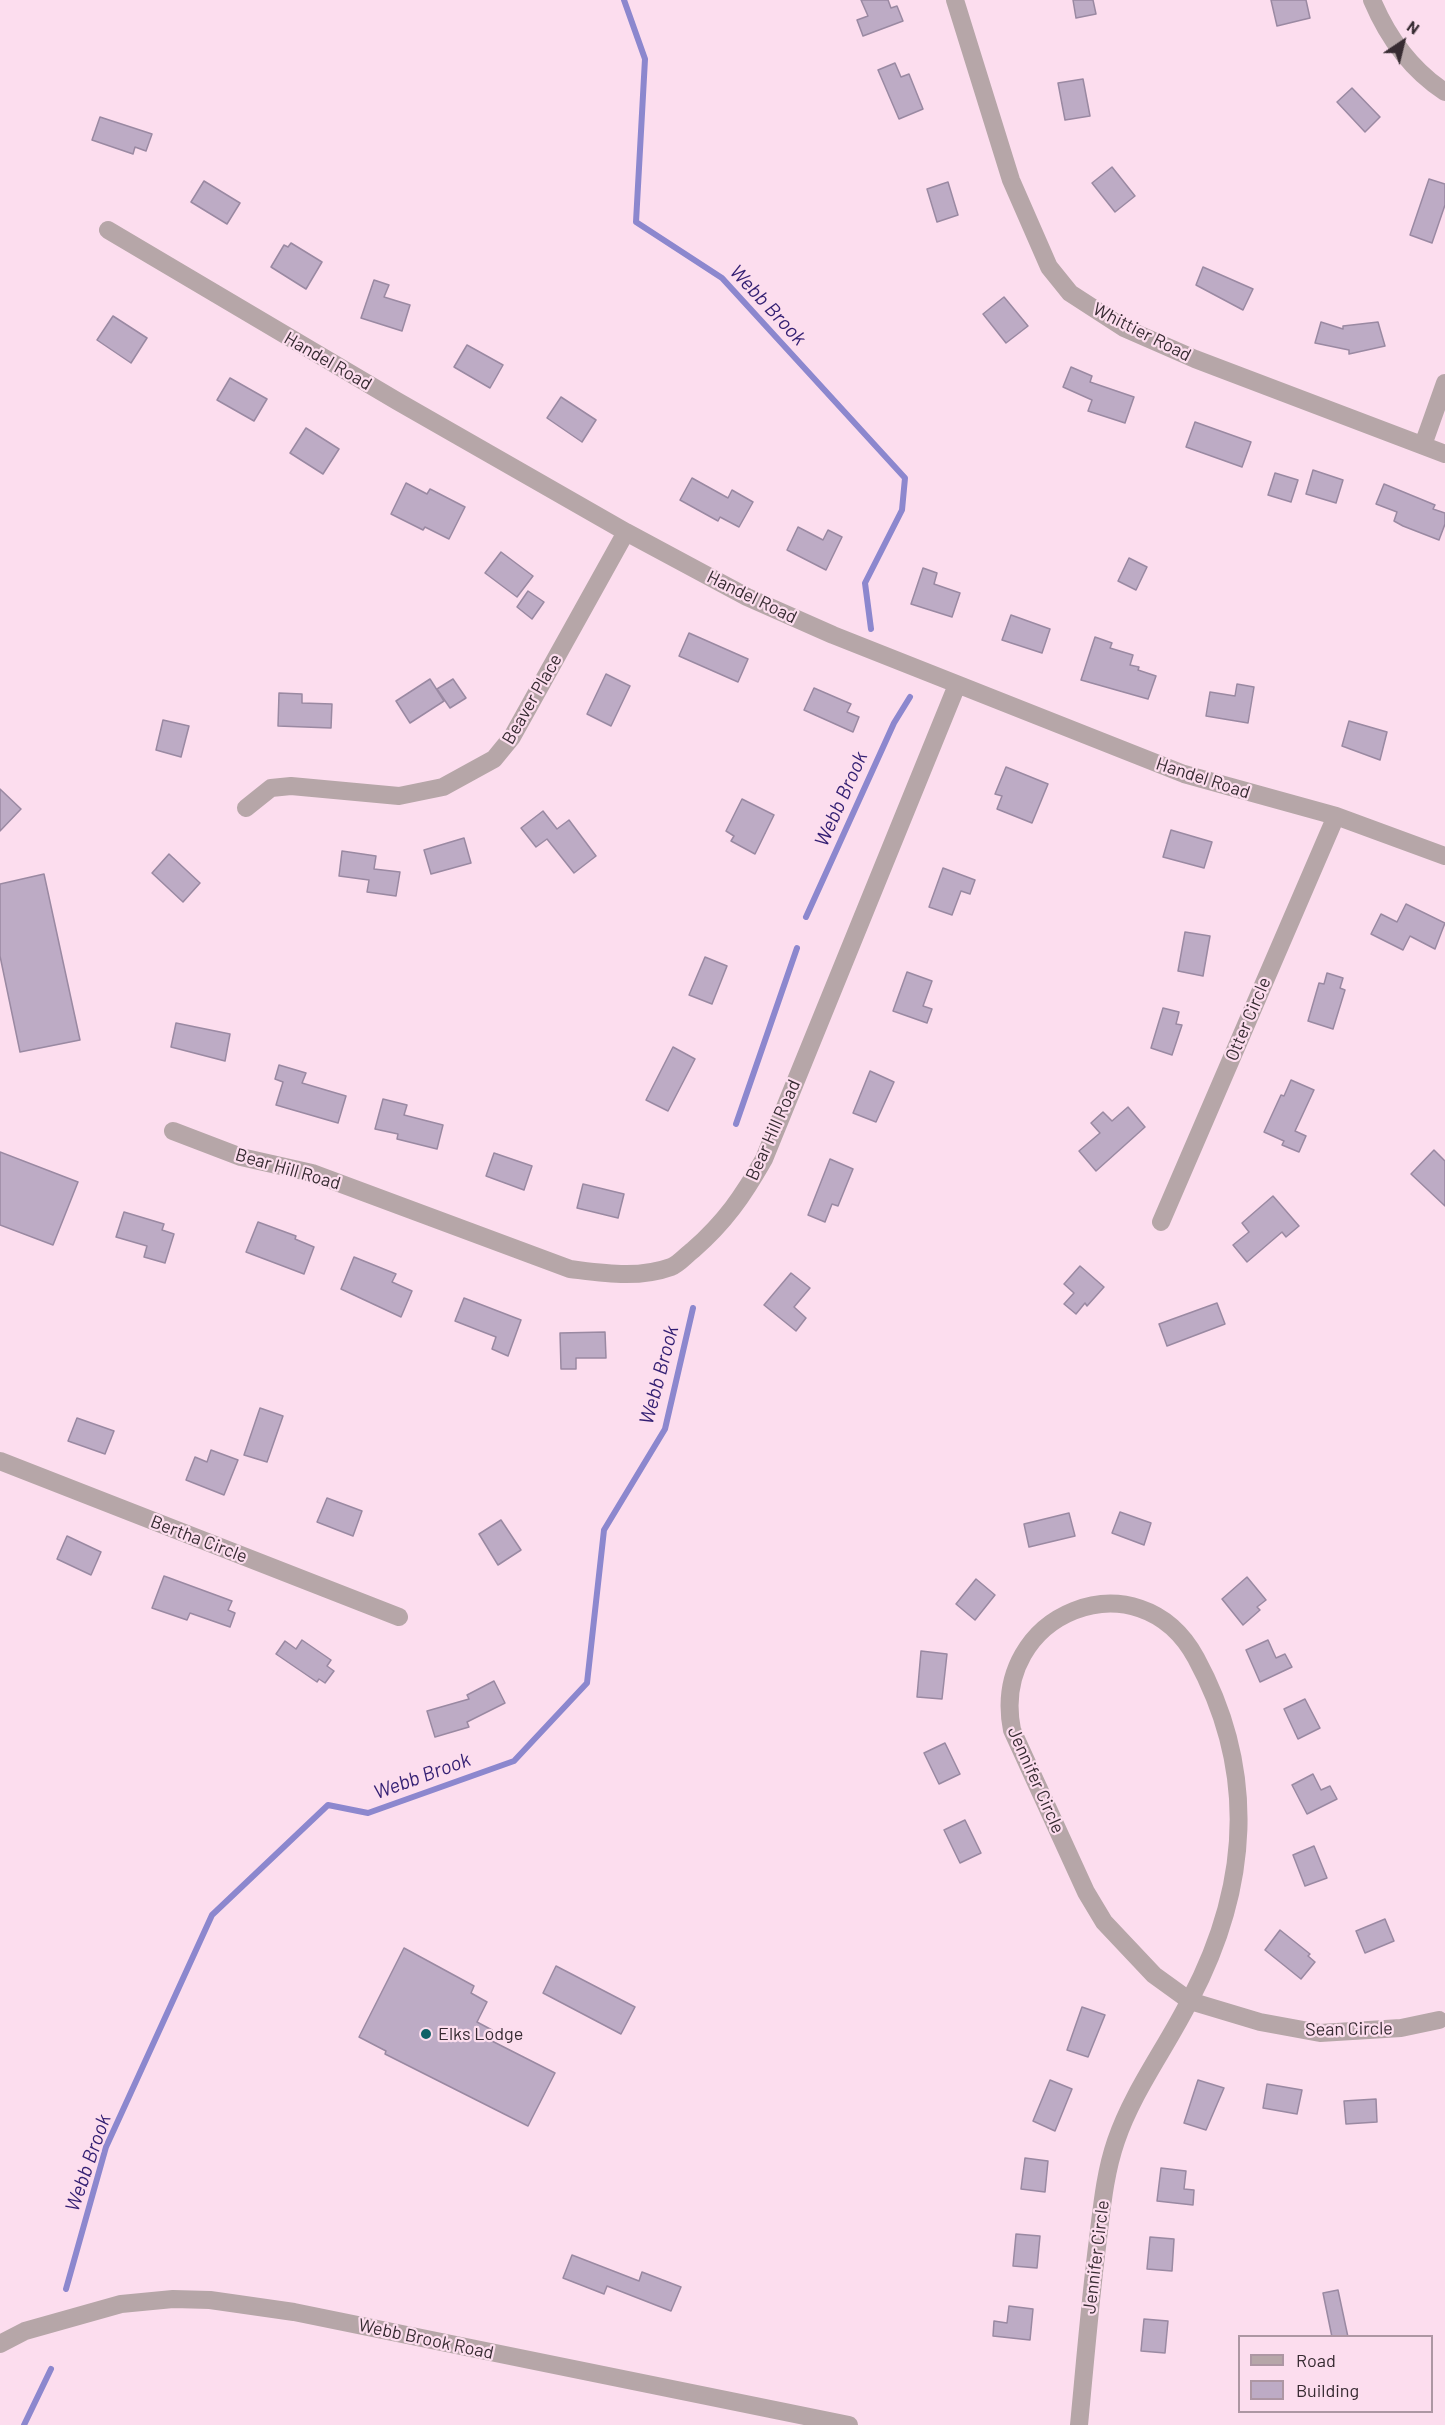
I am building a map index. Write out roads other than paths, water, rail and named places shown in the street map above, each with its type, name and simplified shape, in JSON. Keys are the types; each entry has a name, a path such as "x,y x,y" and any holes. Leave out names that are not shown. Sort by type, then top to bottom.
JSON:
{"street":[{"name":"Whittier Road","path":"955,0 1011,180 1048,267 1070,293 1124,328 1195,360 1445,454"},
{"path":"1372,0 1401,54 1424,78 1445,92"},
{"name":"Handel Road","path":"108,230 237,308 626,532 747,597 957,685 1184,774 1336,816 1445,856"},
{"path":"1423,445 1445,383"},
{"name":"Beaver Place","path":"246,808 271,788 291,786 399,796 432,789 471,774 494,759 512,737 626,532"},
{"name":"Bear Hill Road","path":"172,1131 241,1156 312,1173 570,1269 614,1274 647,1273 673,1266 719,1227 744,1194 764,1159 957,685"},
{"name":"Otter Circle","path":"1161,1222 1336,816"},
{"name":"Bertha Circle","path":"0,1461 399,1617"},
{"name":"Jennifer Circle","path":"1079,2425 1091,2292 1105,2185 1128,2109 1190,2001 1227,1914 1236,1864 1239,1802 1235,1766 1226,1729 1198,1661 1190,1648 1169,1625 1143,1610 1128,1606 1082,1607 1054,1620 1042,1629 1022,1653 1010,1682 1008,1706 1012,1730 1086,1892 1104,1922 1154,1975 1190,2001"},
{"name":"Sean Circle","path":"1190,2001 1260,2022 1320,2033 1401,2028 1439,2020"},
{"name":"Webb Brook Road","path":"2,2339 57,2320 121,2304 173,2299 210,2300 294,2312 849,2425"}],"waterway":[{"name":"Webb Brook","path":"624,0 645,59 636,222 722,278 905,478 902,510 865,583 871,629"},
{"name":"Webb Brook","path":"806,917 894,723 910,697"},
{"name":"Webb Brook","path":"736,1124 797,948"},
{"name":"Webb Brook","path":"66,2289 106,2147 212,1915 328,1805 368,1813 514,1761 587,1683 604,1530 665,1429 693,1308"},
{"name":"Webb Brook","path":"24,2425 51,2369"}],"place":[{"name":"Elks Lodge","path":"426,2034"}]}
